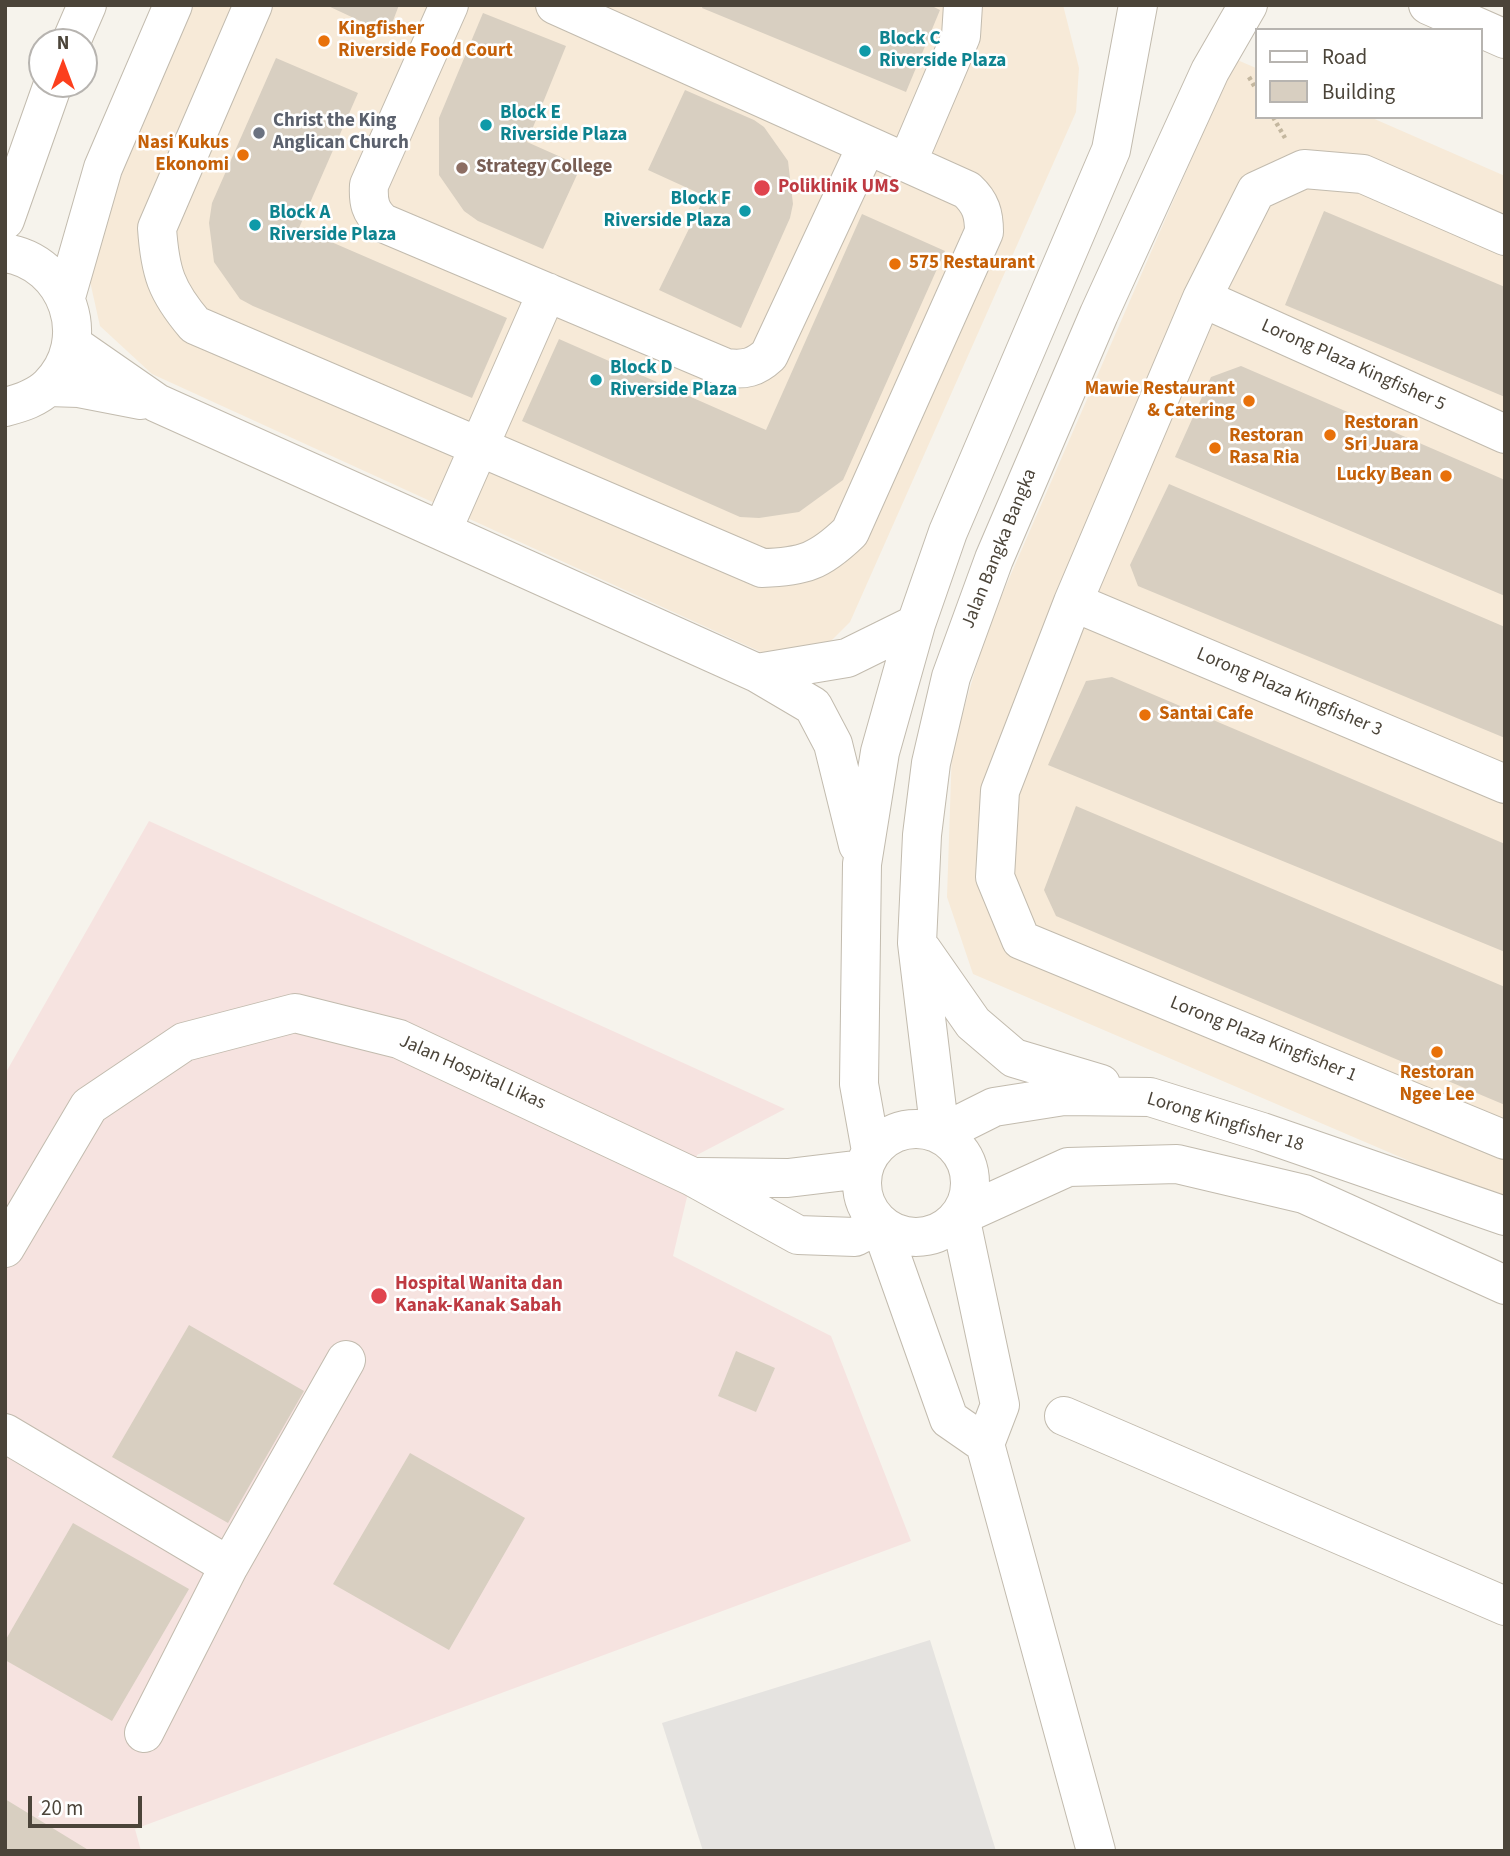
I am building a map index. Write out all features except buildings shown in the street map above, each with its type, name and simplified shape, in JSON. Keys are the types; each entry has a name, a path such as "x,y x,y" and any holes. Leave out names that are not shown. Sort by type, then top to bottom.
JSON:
{"street":[{"path":"77,28 87,5"},
{"path":"66,297 103,168 173,5"},
{"path":"253,5 157,228 159,263 171,297 195,325 762,568 795,567 827,554 850,532 984,232 984,217 978,201 973,195 907,163 555,5"},
{"path":"449,5 369,186 368,200 373,214 383,223 726,368 741,370 757,366 769,355 867,145"},
{"path":"907,163 961,36 963,5"},
{"path":"985,1444 948,1419 880,1224 864,1199 867,1160 859,1084 862,864 880,752 916,624 948,532 1111,150 1138,5"},
{"name":"Jalan Bangka Bangka","path":"940,1134 917,943 922,835 932,763 951,677 993,559 1099,314 1210,71 1248,5"},
{"path":"1428,5 1480,28"},
{"path":"1482,29 1505,39"},
{"path":"5,220 49,98"},
{"path":"1073,601 1202,298 1256,191 1304,169 1363,174 1505,236"},
{"path":"5,253 37,264 53,278 66,297 72,320 72,344 64,366 48,387 26,402 5,407"},
{"path":"442,531 547,292"},
{"name":"Lorong Plaza Kingfisher 5","path":"1202,298 1505,434"},
{"path":"72,344 157,403 757,673 813,706 833,744 862,864"},
{"path":"48,387 79,388 157,403"},
{"name":"Lorong Plaza Kingfisher 3","path":"1073,601 1505,784"},
{"name":"Lorong Plaza Kingfisher 1","path":"1073,601 1000,791 995,877 1021,940 1505,1140"},
{"path":"757,673 847,658 916,624"},
{"path":"917,943 973,1023 1014,1058 1150,1097"},
{"name":"Jalan Hospital Likas","path":"5,1248 89,1106 184,1042 295,1013 399,1039 694,1177 798,1235 855,1237 880,1224"},
{"name":"Lorong Kingfisher 18","path":"940,1134 994,1107 1064,1096 1150,1097 1262,1132 1505,1216"},
{"path":"694,1177 788,1178 867,1160 895,1133 910,1129 926,1129 940,1134 965,1157 970,1172 968,1202 960,1216 946,1229 919,1238 904,1236 880,1224"},
{"path":"960,1216 1068,1167 1177,1164 1304,1194 1505,1285"},
{"path":"960,1216 1000,1405 985,1444 1097,1851"},
{"path":"144,1733 229,1566 346,1360"},
{"path":"1064,1416 1505,1605"},
{"path":"8,1441 229,1566"}],"shaded area":[{"path":"194,5 1063,5 1079,68 1076,112 850,622 819,653 774,658 152,374 100,326 85,259"},
{"path":"1235,59 1254,67 1254,119 1375,119 1505,176 1505,1202 973,974 947,897 952,749 988,627"},
{"name":"Hospital Wanita dan Kanak-Kanak Sabah","path":"149,821 785,1109 697,1155 673,1256 831,1336 911,1541 135,1829 141,1851 5,1851 5,1074"},
{"path":"930,1640 996,1851 703,1851 662,1723"}],"place":[{"name":"Kingfisher Riverside Food Court","path":"324,41"},
{"name":"Block C Riverside Plaza","path":"865,51"},
{"name":"Block E Riverside Plaza","path":"486,125"},
{"name":"Christ the King Anglican Church","path":"259,133"},
{"name":"Nasi Kukus Ekonomi","path":"243,155"},
{"name":"Strategy College","path":"462,168"},
{"name":"Poliklinik UMS","path":"762,188"},
{"name":"Block F Riverside Plaza","path":"745,211"},
{"name":"Block A Riverside Plaza","path":"255,225"},
{"name":"575 Restaurant","path":"895,264"},
{"name":"Block D Riverside Plaza","path":"596,380"},
{"name":"Mawie Restaurant & Catering","path":"1249,401"},
{"name":"Restoran Sri Juara","path":"1330,435"},
{"name":"Restoran Rasa Ria","path":"1215,448"},
{"name":"Lucky Bean","path":"1446,476"},
{"name":"Santai Cafe","path":"1145,715"},
{"name":"Restoran Ngee Lee","path":"1437,1052"},
{"name":"Hospital Wanita dan Kanak-Kanak Sabah","path":"379,1296"}]}
